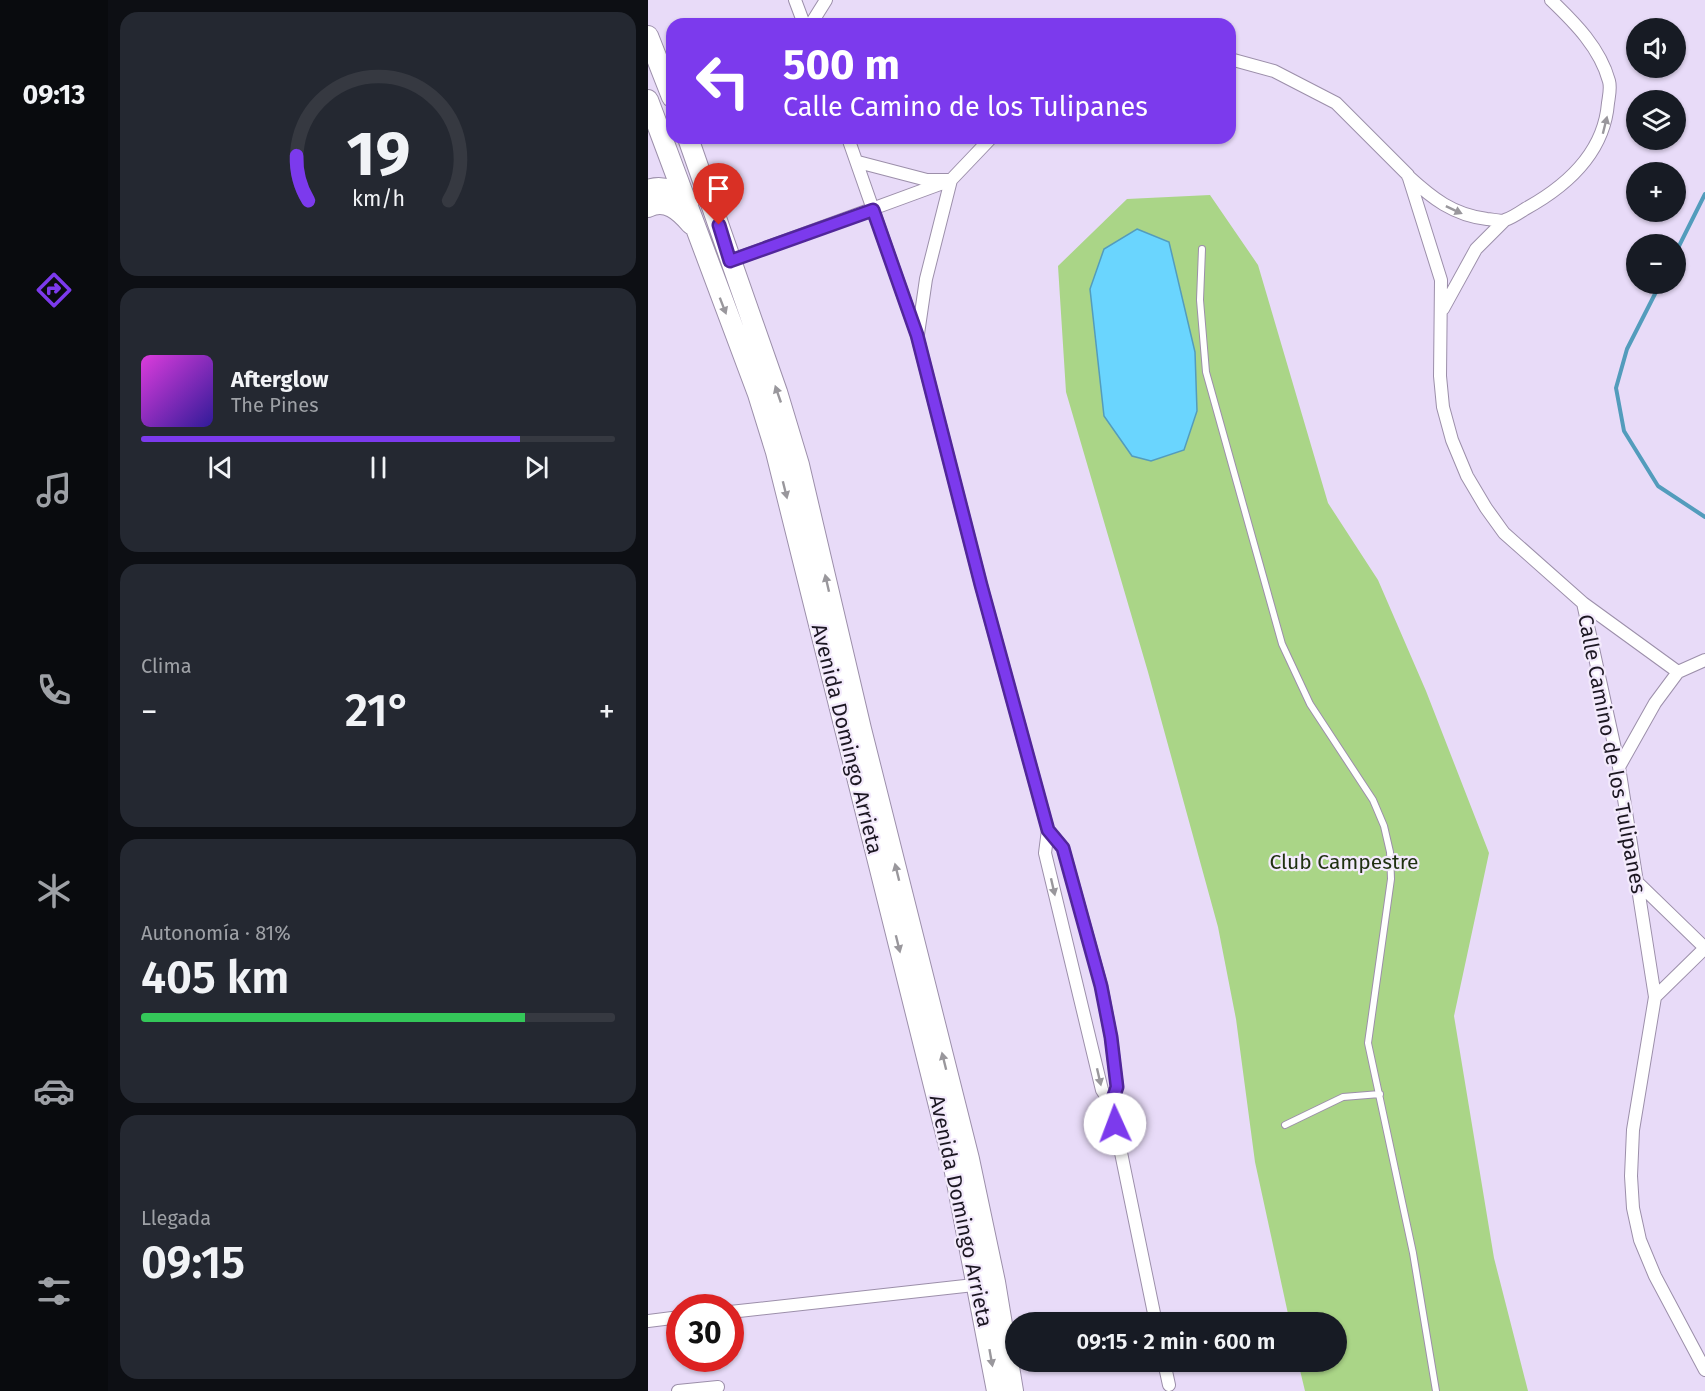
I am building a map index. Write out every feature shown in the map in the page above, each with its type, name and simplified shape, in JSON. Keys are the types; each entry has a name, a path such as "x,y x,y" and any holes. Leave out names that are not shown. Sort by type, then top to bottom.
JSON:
{"main road":[{"path":"648,36 666,82"},
{"name":"Avenida Domingo Arrieta","path":"648,100 758,394 776,452 853,731 961,1160 986,1283 1013,1391"},
{"name":"Avenida Domingo Arrieta","path":"690,144 786,417 853,731"},
{"path":"648,190 661,188 683,196 719,225"},
{"path":"648,207 663,203 672,207 697,231"},
{"path":"710,270 730,261"},
{"name":"Avenida Domingo Arrieta","path":"986,1283 997,1391"}],"street":[{"path":"795,0 802,18"},
{"path":"815,18 826,0"},
{"path":"1441,312 1476,249 1504,221 1545,198 1570,178 1600,140 1606,121 1610,84 1603,62 1590,41 1551,0"},
{"name":"Calle Camino de los Tulipanes","path":"1236,60 1274,71 1336,103 1408,176 1441,280 1443,407 1452,440 1467,476 1504,533 1583,603 1619,767 1655,997 1633,1130 1631,1176 1633,1208 1640,1240 1655,1276 1701,1357 1705,1371"},
{"path":"850,144 917,335 981,585 1048,830 1045,853 1102,1090 1111,1104 1154,1312"},
{"path":"730,261 951,180 985,144"},
{"path":"858,162 927,180 951,180"},
{"path":"1408,176 1435,200 1460,214 1504,221"},
{"path":"917,335 926,279 951,180"},
{"path":"1583,603 1678,672"},
{"path":"1619,767 1655,703 1678,672 1705,660"},
{"path":"1048,830 1063,848 1101,986 1111,1037 1117,1087 1111,1104"},
{"path":"1637,882 1701,945 1703,950 1655,997"},
{"path":"744,1310 986,1283"},
{"path":"648,1321 666,1319"},
{"path":"1166,1372 1169,1385"},
{"path":"678,1391 718,1387"}],"lane":[{"path":"1202,249 1200,300 1206,372 1282,644 1310,704 1373,800 1384,826 1390,852 1391,879 1368,1032 1370,1056 1413,1253 1436,1391"},
{"path":"1285,1125 1343,1097 1380,1094"}],"green space":[{"name":"Club Campestre","path":"1210,195 1258,265 1328,503 1378,580 1426,691 1489,853 1454,1016 1494,1258 1528,1391 1305,1391 1300,1372 1347,1372 1347,1312 1288,1312 1255,1162 1236,1019 1218,927 1148,672 1066,392 1058,266 1127,199"}],"water":[{"path":"1137,229 1169,242 1195,352 1197,411 1184,450 1151,461 1132,456 1104,416 1090,289 1104,249"}],"waterway":[{"path":"1685,234 1705,194"},
{"path":"1655,294 1627,349 1616,388 1624,431 1658,486 1705,517"}],"route":[{"path":"719,225 730,261 873,210 917,335 932,388 981,585 1048,830 1063,848 1090,942 1111,1037 1117,1087 1111,1104 1115,1124"}]}
